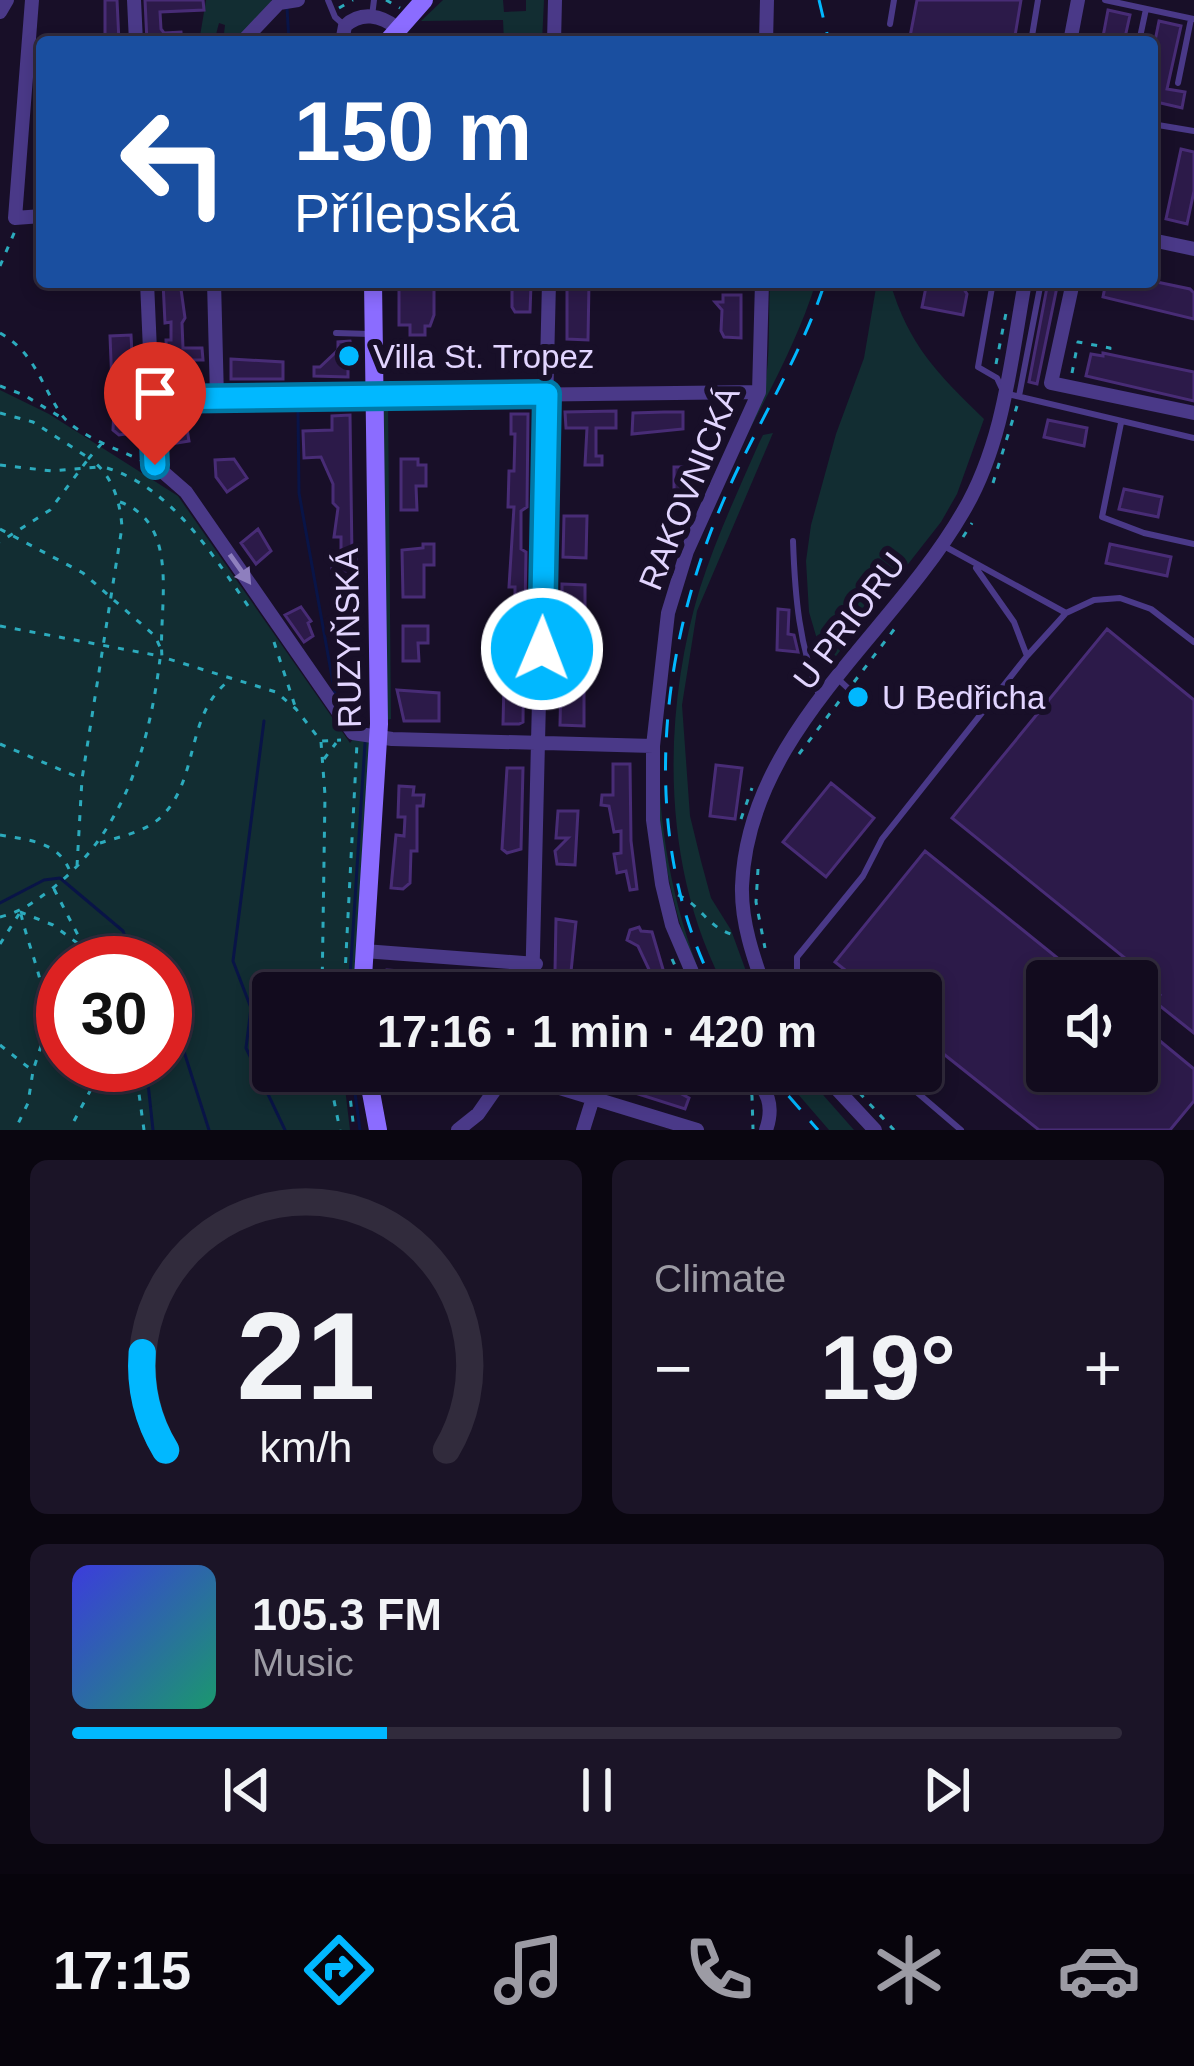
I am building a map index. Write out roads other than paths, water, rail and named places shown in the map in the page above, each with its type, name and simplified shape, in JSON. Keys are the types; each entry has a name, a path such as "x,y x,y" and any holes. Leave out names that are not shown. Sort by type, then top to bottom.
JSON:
{"street":[{"path":"0,12 7,0"},
{"path":"32,0 15,225 36,218"},
{"path":"134,0 136,36"},
{"path":"344,34 373,8 395,26 424,0"},
{"path":"554,36 555,0"},
{"path":"766,36 767,0"},
{"path":"1071,36 1078,0"},
{"path":"249,36 290,1"},
{"path":"1158,241 1194,249"},
{"path":"147,288 155,465 186,492 364,734 581,747 652,746"},
{"path":"214,288 217,398"},
{"name":"RUZYŇSKÁ","path":"363,972 373,288"},
{"path":"535,972 549,288"},
{"name":"RAKOVNICKÁ","path":"692,972 672,925 662,884 653,820 652,746 668,613 686,551 760,392 762,288"},
{"name":"U PRIORU","path":"759,972 746,931 742,888 751,821 782,753 821,701 843,684 977,485 1011,396 1024,288"},
{"path":"1072,288 1051,383 1194,412"},
{"path":"152,399 760,392"},
{"path":"364,951 536,964"},
{"path":"371,1092 378,1130"},
{"path":"458,1130 478,1114 494,1092"},
{"path":"573,1092 697,1130"},
{"path":"766,1130 772,1112 767,1092"},
{"path":"839,1092 874,1130"},
{"path":"583,1130 593,1098"}],"lane":[{"path":"328,0 344,34"},
{"path":"890,24 894,0"},
{"path":"1032,36 1038,0"},
{"path":"1105,0 1193,19 1178,83"},
{"path":"1140,36 1146,9"},
{"path":"1158,125 1194,131"},
{"path":"993,288 978,367 998,378 1011,396 1194,438"},
{"path":"1011,396 1039,288"},
{"path":"336,333 374,334"},
{"path":"1120,423 1102,517 1194,544"},
{"path":"793,541 796,613 821,701"},
{"path":"941,544 1066,613"},
{"path":"974,565 1014,622 1027,656"},
{"path":"797,972 796,957 863,876 882,839 1066,613 1094,601 1120,598 1151,609 1194,642"},
{"path":"843,684 864,703"},
{"path":"917,1092 961,1130"}],"waterway":[{"path":"287,8 289,36"},
{"path":"298,411 299,493 335,694 360,728"},
{"path":"264,721 233,961 251,1008 246,1048 285,1130"},
{"path":"350,972 365,743"},
{"path":"0,903 44,880 60,878 125,936"},
{"path":"192,1077 209,1130"},
{"path":"149,1092 153,1130"},
{"path":"355,1092 360,1130"}],"railway":[{"path":"819,0 828,36"},
{"path":"709,972 692,935 676,873 667,810 672,681 702,556 823,288"},
{"path":"785,1092 818,1130"}],"place":[{"name":"Villa St. Tropez","path":"349,356"},
{"name":"U Bedřicha","path":"858,697"}]}
